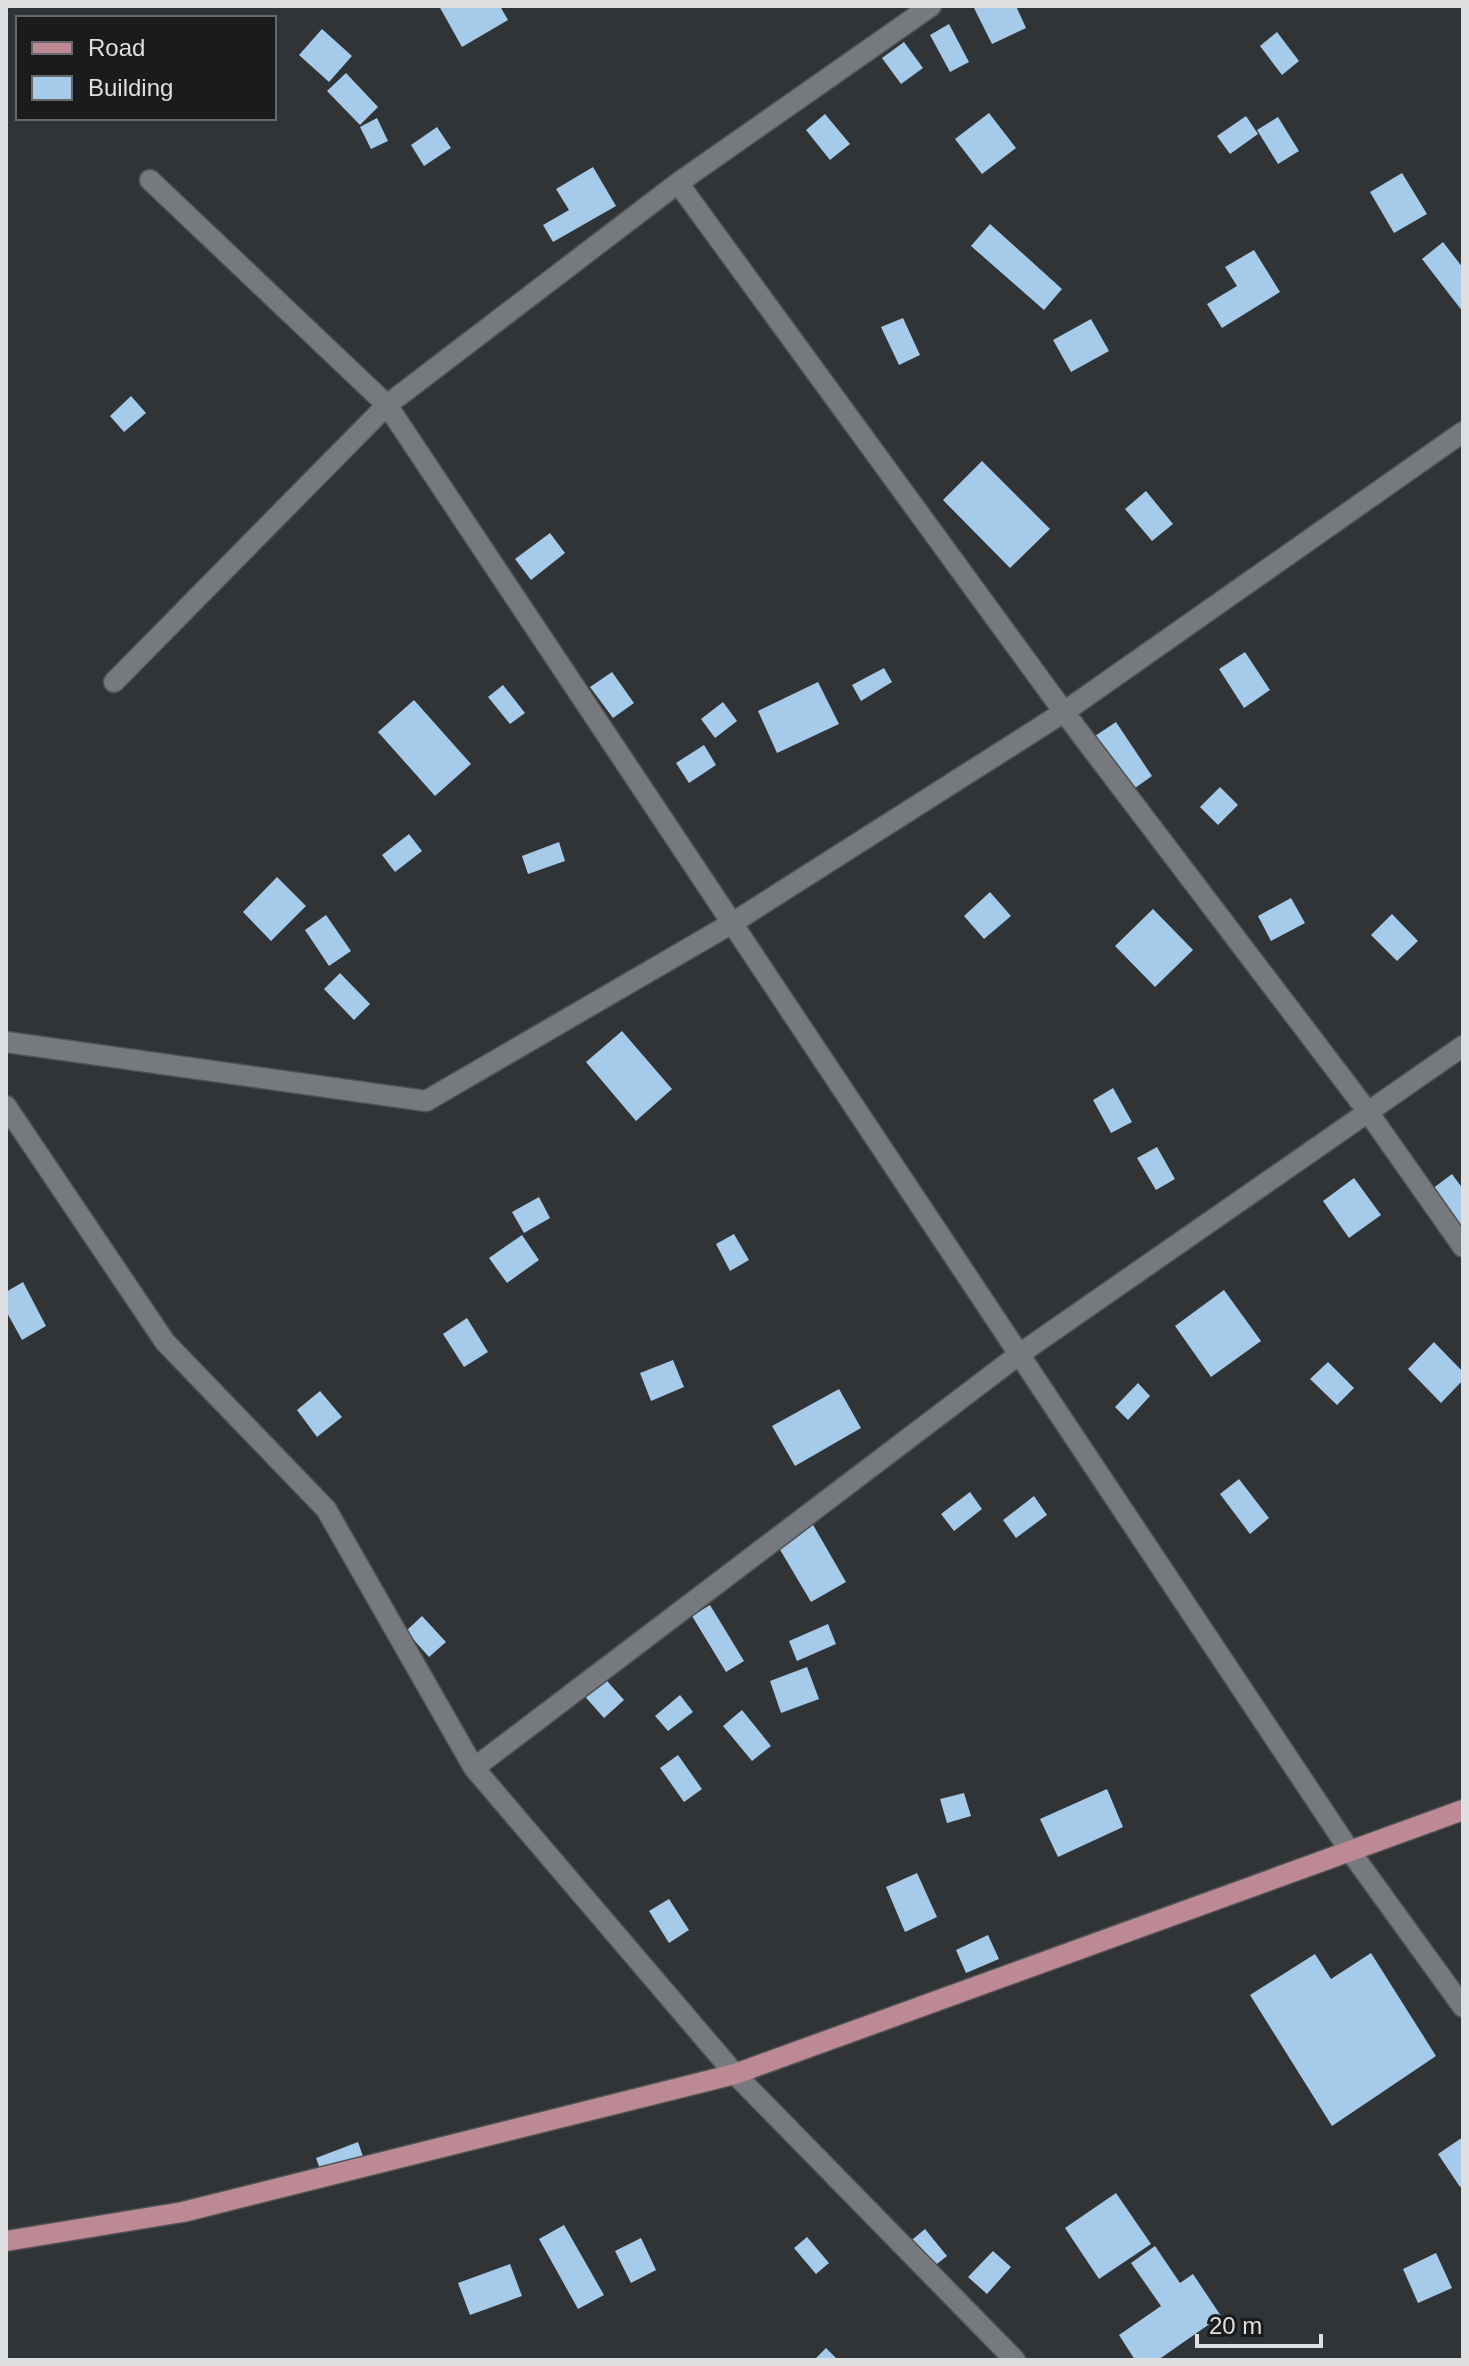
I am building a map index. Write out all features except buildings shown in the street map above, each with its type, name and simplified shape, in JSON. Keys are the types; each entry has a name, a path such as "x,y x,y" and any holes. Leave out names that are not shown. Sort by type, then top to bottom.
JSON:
{"main road":[{"path":"6,2241 183,2212 735,2074 1463,1810"}],"street":[{"path":"114,682 387,405 678,183 931,6"},
{"path":"150,180 387,405 1350,1851 1463,2007"},
{"path":"678,183 1064,712 1368,1112 1463,1247"},
{"path":"6,1042 426,1101 734,922 1064,712 1463,432"},
{"path":"474,1768 1021,1353 1463,1046"},
{"path":"6,1106 165,1342 326,1509 474,1768 735,2074 1015,2360"}]}
